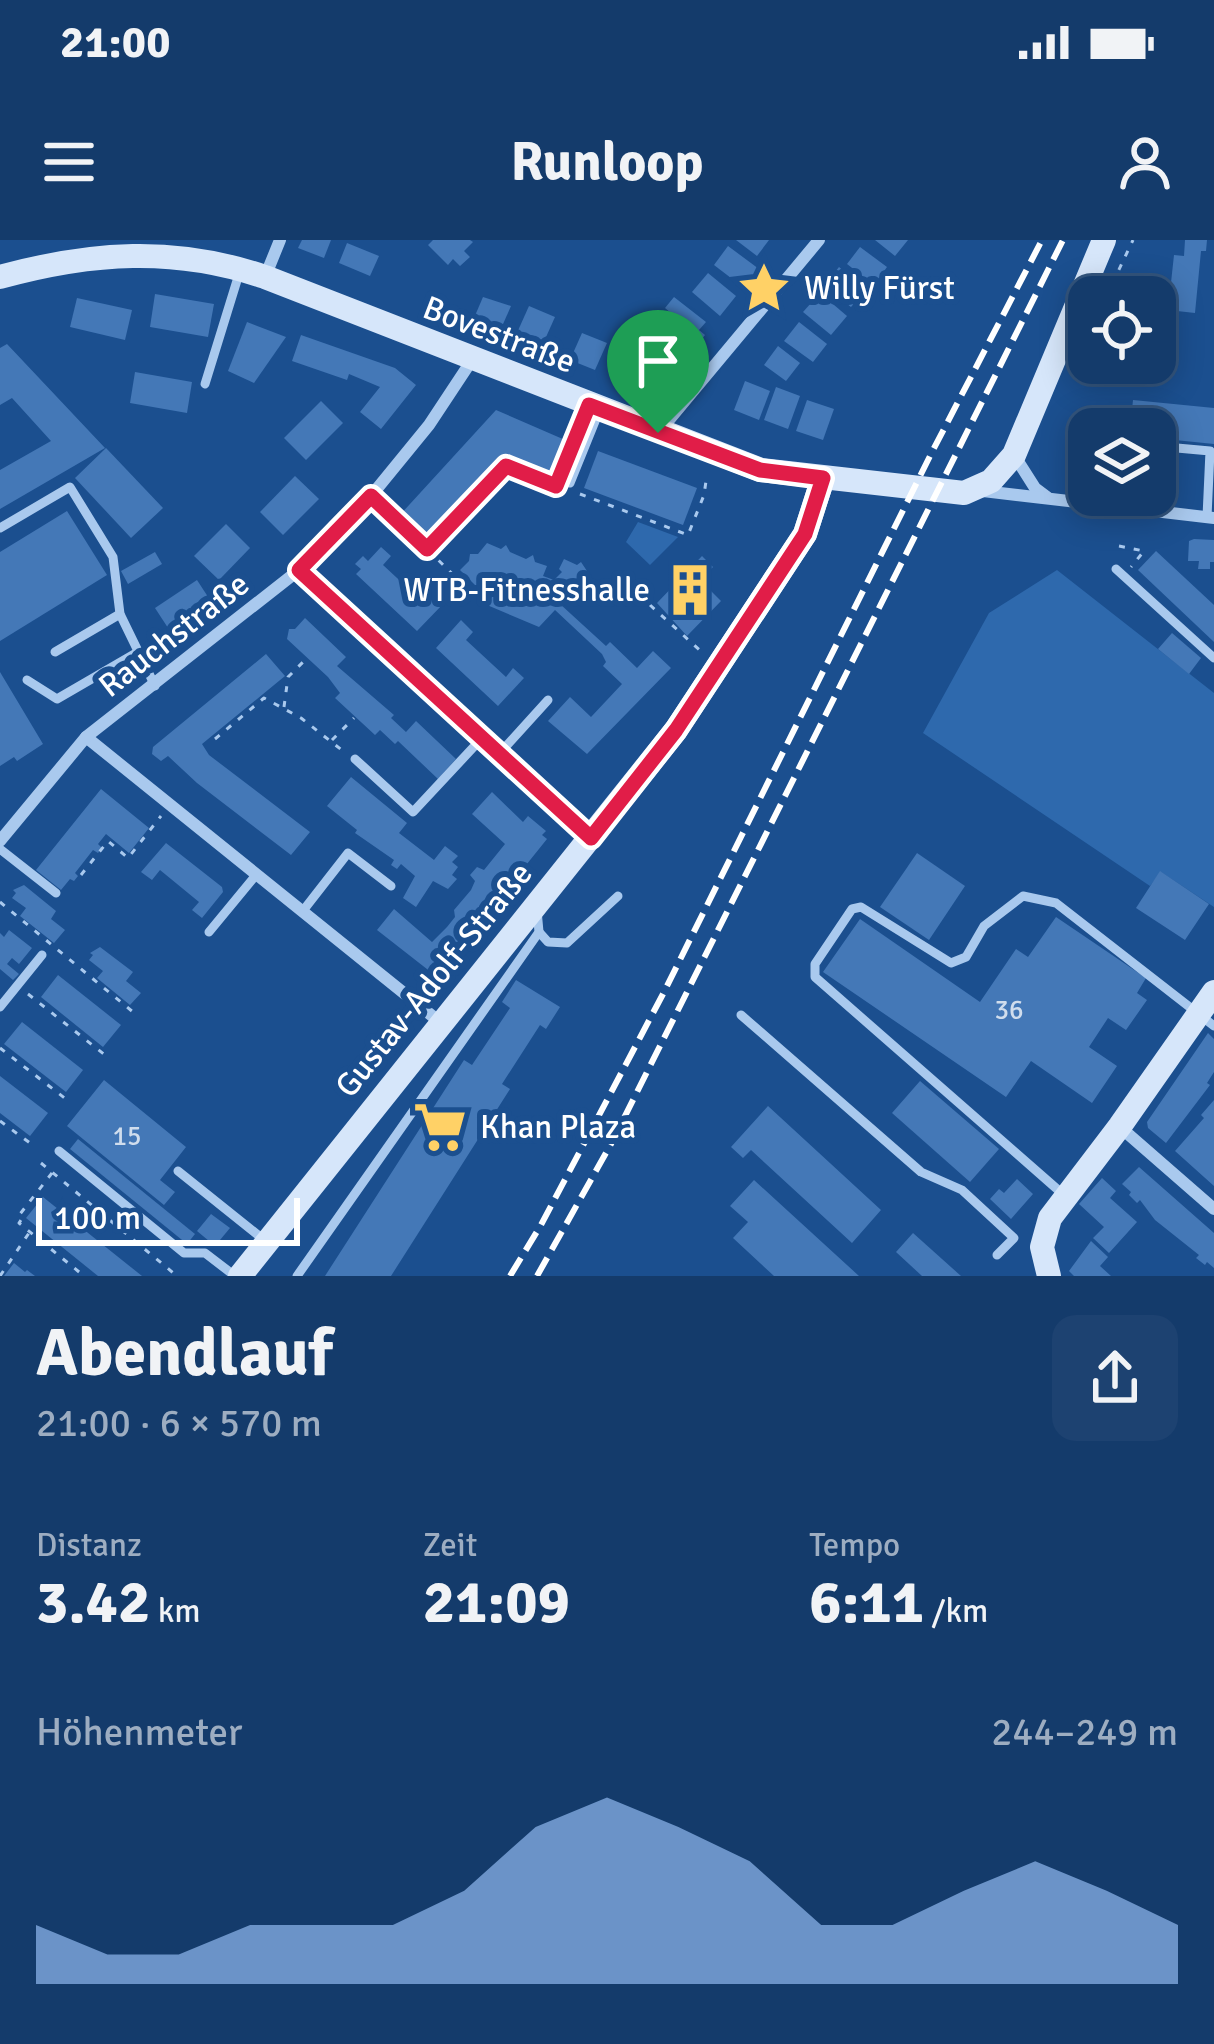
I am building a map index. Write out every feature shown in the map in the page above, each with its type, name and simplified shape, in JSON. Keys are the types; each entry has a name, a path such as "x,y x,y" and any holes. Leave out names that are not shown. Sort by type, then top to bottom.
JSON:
{"street":[{"path":"253,273 280,240"},
{"path":"658,433 819,240"},
{"path":"976,490 1000,473 1014,455 1104,240"},
{"name":"Bovestraße","path":"1,276 57,262 134,253 199,259 253,273 760,470 1068,501"},
{"name":"Rauchstraße","path":"0,845 86,737 299,570 371,496 429,425 472,360"},
{"path":"1014,455 1035,488 1048,498"},
{"name":"Gustav-Adolf-Straße","path":"238,1276 676,730 805,534 823,478"},
{"name":"Bovestraße","path":"1176,514 1211,517"},
{"path":"299,570 591,838"},
{"path":"86,737 441,1023"},
{"path":"1049,1276 1033,1247 1065,1196 1207,1020 1214,992"},
{"path":"1120,1126 1214,1209"}],"lane":[{"path":"206,384 253,273"},
{"path":"570,483 600,410"},
{"path":"1176,448 1210,451 1211,517"},
{"path":"0,527 70,487 113,557 120,614 155,686"},
{"path":"1120,572 1214,658"},
{"path":"55,652 120,614"},
{"path":"27,680 57,699 138,652"},
{"path":"499,754 548,700"},
{"path":"355,760 413,812 482,738"},
{"path":"0,845 56,893"},
{"path":"302,912 348,853 391,886"},
{"path":"209,932 256,875"},
{"path":"536,905 539,932 548,942 567,943 618,896"},
{"path":"1065,1196 815,977 815,964 849,913 860,907 951,963 966,957 984,926 1023,896 1056,903 1207,1020"},
{"path":"297,1276 539,932"},
{"path":"0,1006 42,955"},
{"path":"741,1015 921,1172 962,1190 1014,1238 1033,1247"},
{"path":"59,1151 184,1253 205,1253 238,1276"},
{"path":"178,1171 267,1242"},
{"path":"997,1255 1014,1238"}],"path":[{"path":"1116,276 1133,240"},
{"path":"579,495 688,536 714,454"},
{"path":"427,549 506,466 556,486"},
{"path":"371,496 481,602"},
{"path":"1119,546 1144,550 1120,572"},
{"path":"650,605 720,666"},
{"path":"284,709 287,677 306,659"},
{"path":"215,739 264,698 355,760"},
{"path":"331,742 354,718"},
{"path":"81,875 108,842 128,858 170,806"},
{"path":"0,902 133,1012"},
{"path":"17,986 110,1059"},
{"path":"0,1048 70,1103"},
{"path":"0,1121 34,1146"},
{"path":"41,1163 177,1276"},
{"path":"52,1172 20,1214 19,1223 84,1276"},
{"path":"0,1276 29,1232"}],"shaded area":[{"path":"638,522 678,537 650,565 626,542"},
{"path":"1057,570 1214,693 1214,907 1161,872 1150,886 923,733 989,613"}],"building":[{"path":"302,240 331,240 324,258 298,248"},
{"path":"433,240 470,240 464,251 470,257 460,266 453,259 448,265 428,245"},
{"path":"736,240 769,240 757,256"},
{"path":"875,240 908,240 895,256"},
{"path":"1185,240 1207,240 1206,251 1201,251 1195,313 1176,311 1174,255 1184,256"},
{"path":"347,243 379,256 370,276 339,263"},
{"path":"728,246 759,269 744,288 714,265"},
{"path":"860,247 887,267 874,285 847,264"},
{"path":"839,267 866,289 851,307 824,286"},
{"path":"708,273 736,296 720,316 692,292"},
{"path":"820,293 847,316 831,335 803,312"},
{"path":"155,294 214,304 208,337 150,327"},
{"path":"483,297 511,306 500,331 474,318"},
{"path":"674,297 706,322 699,330 705,335 686,358 655,333 671,313 665,308"},
{"path":"77,298 132,310 125,340 70,327"},
{"path":"529,306 555,317 542,346 516,335"},
{"path":"247,322 286,337 254,383 228,371"},
{"path":"799,322 827,344 813,362 784,341"},
{"path":"582,333 607,343 595,370 570,360"},
{"path":"301,335 395,368 416,385 381,429 360,412 380,387 349,374 347,380 292,361"},
{"path":"7,344 105,448 0,509 0,470 51,441 12,398 0,405 0,348"},
{"path":"778,346 800,363 786,381 764,365"},
{"path":"628,351 656,362 644,389 616,378"},
{"path":"135,372 192,382 187,413 130,403"},
{"path":"745,381 770,391 759,420 734,410"},
{"path":"776,387 800,396 788,429 764,420"},
{"path":"807,400 834,409 823,440 796,431"},
{"path":"1133,400 1214,408 1214,444 1176,440 1176,408 1132,408"},
{"path":"321,401 343,423 306,460 284,438"},
{"path":"496,410 572,443 555,478 506,455 425,541 399,516"},
{"path":"106,448 163,508 131,538 75,478"},
{"path":"598,451 697,488 683,525 584,488"},
{"path":"295,476 319,499 283,535 260,512"},
{"path":"67,511 107,575 0,641 0,552"},
{"path":"226,524 250,548 219,580 194,556"},
{"path":"1214,540 1210,569 1198,569 1199,561 1188,561 1189,541"},
{"path":"487,543 501,549 506,545 526,559 533,555 535,562 547,566 543,576 554,580 562,572 564,559 577,565 581,562 591,577 560,604 637,668 653,651 671,668 587,754 548,721 570,697 591,717 622,684 603,666 602,654 555,610 539,627 487,605 495,591 483,586 480,590 460,570 470,554 478,554"},
{"path":"381,547 391,556 383,565 424,603 432,594 443,604 417,631 356,574 361,569 355,564 363,556 368,561"},
{"path":"1156,551 1214,605 1214,642 1138,570"},
{"path":"155,552 162,564 128,584 121,571"},
{"name":"WTB-Fitnesshalle","path":"702,556 713,567 700,580 721,601 687,636 657,603"},
{"path":"197,580 212,603 170,631 155,608"},
{"path":"305,618 346,657 337,666 394,715 391,718 406,732 416,721 456,759 438,779 398,741 395,744 380,730 375,735 335,698 340,693 328,677 287,639 289,629"},
{"path":"461,620 473,632 466,640 506,677 513,668 524,678 498,706 436,648"},
{"path":"1172,633 1201,658 1189,674 1158,649"},
{"path":"266,654 285,676 202,744 209,755 310,832 291,855 168,756 161,761 152,754 153,747"},
{"path":"0,672 43,744 0,766"},
{"path":"351,777 407,823 399,833 434,860 445,846 458,856 452,862 458,867 452,875 457,879 448,889 433,881 416,907 403,898 415,876 401,864 397,869 391,865 394,860 327,806"},
{"path":"101,789 149,828 129,853 106,834 98,853 93,850 74,881 70,879 61,890 36,870"},
{"path":"492,792 523,822 528,816 546,831 542,835 547,839 441,971 432,973 377,930 394,909 432,942 447,927 475,881 470,875 477,867 484,870 505,844 472,814"},
{"path":"166,843 222,887 202,918 192,910 199,902 160,870 152,880 141,872"},
{"path":"917,853 965,886 929,940 880,907"},
{"path":"1160,871 1209,904 1185,940 1136,908"},
{"path":"24,885 56,911 51,919 65,930 54,943 20,916 26,908 12,898 13,890"},
{"path":"1056,917 1146,978 1137,993 1147,1000 1126,1030 1108,1018 1089,1047 1117,1066 1092,1103 1031,1061 1006,1097 823,972 860,919 980,1002 1016,949 1028,957"},
{"path":"9,930 32,948 19,964 12,958 7,964 19,974 13,980 0,969 0,933 4,937"},
{"path":"100,947 133,972 126,981 141,993 130,1005 97,978 103,971 89,960 90,953"},
{"path":"58,975 121,1025 103,1047 41,997"},
{"path":"516,980 560,1007 546,1029 540,1025 502,1084 510,1089 391,1276 325,1276 464,1060 472,1065 510,1008 502,1002"},
{"path":"22,1022 83,1070 66,1092 4,1044"},
{"path":"1208,1033 1214,1039 1210,1085 1166,1143 1147,1122"},
{"path":"0,1076 48,1113 30,1136 0,1113"},
{"path":"104,1080 186,1147 160,1180 175,1192 164,1205 67,1126"},
{"path":"920,1081 999,1149 970,1182 892,1113"},
{"path":"1214,1100 1214,1186 1175,1151"},
{"path":"768,1106 881,1210 852,1243 751,1150 743,1158 731,1147"},
{"path":"78,1139 195,1234 187,1244 70,1149"},
{"path":"1139,1167 1214,1233 1214,1268 1196,1258 1199,1255 1129,1195 1122,1184"},
{"path":"1102,1178 1116,1191 1110,1198 1137,1222 1109,1253 1093,1238 1104,1227 1079,1204"},
{"path":"1017,1179 1033,1194 1011,1219 990,1199"},
{"path":"754,1180 859,1276 774,1276 733,1238 748,1222 730,1206"},
{"path":"43,1197 142,1276 98,1276 26,1218"},
{"path":"211,1214 230,1228 215,1246 197,1231"},
{"path":"913,1233 961,1276 922,1276 896,1252"},
{"path":"1091,1241 1108,1257 1100,1266 1111,1276 1074,1276 1069,1271"},
{"path":"14,1263 25,1272 35,1276 4,1276"}],"railway":[{"path":"510,1276 663,994 1042,240"},
{"path":"537,1276 611,1144 1063,240"}],"place":[{"name":"Willy Fürst","path":"764,288"},
{"name":"WTB-Fitnesshalle","path":"690,590"},
{"name":"Khan Plaza","path":"440,1127"}],"route":[{"path":"589,405 658,433 760,470 823,478 805,534 676,730 591,838 299,570 371,496 427,549 506,466 556,486 589,405"}]}
